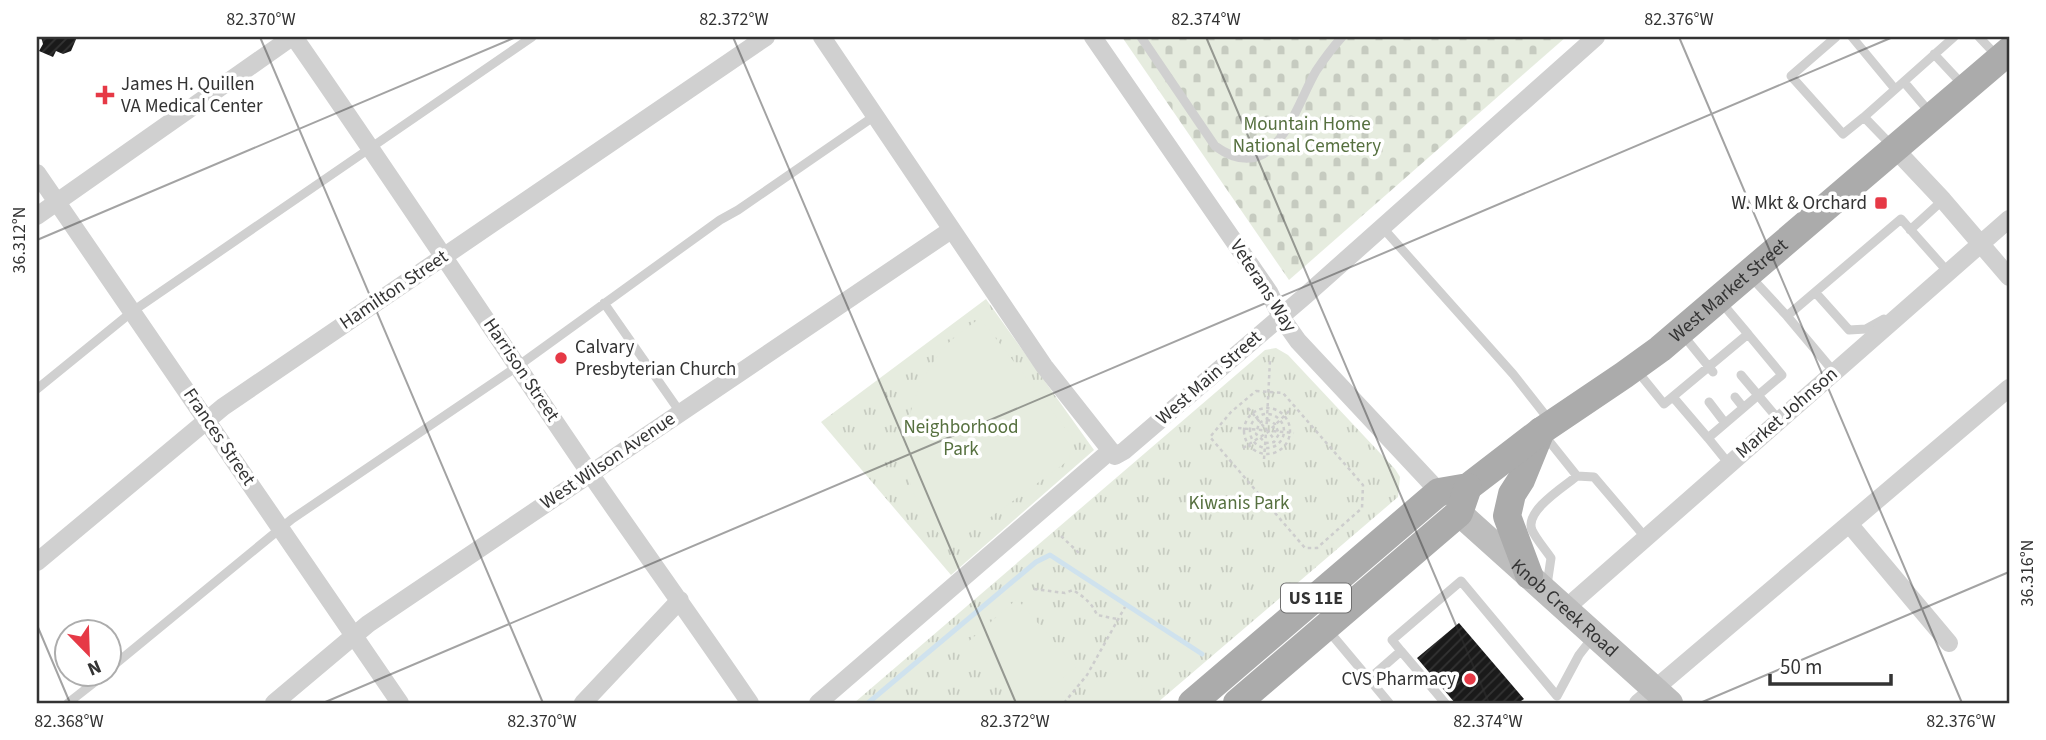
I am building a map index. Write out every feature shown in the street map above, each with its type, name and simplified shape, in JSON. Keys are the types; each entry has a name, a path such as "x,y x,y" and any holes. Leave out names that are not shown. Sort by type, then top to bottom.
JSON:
{"main road":[{"name":"West Market Street","path":"1439,492 1468,487 1546,427 1634,368 1719,300 2004,55"},
{"path":"1537,582 1507,516 1512,494 1546,427"},
{"path":"1459,513 1468,487"},
{"name":"US 11E","path":"1192,703 1439,492"},
{"name":"US 11E","path":"1237,703 1459,513"},
{"name":"Knob Creek Road","path":"1459,513 1566,608 1654,699"}],"street":[{"name":"Harrison Street","path":"293,37 445,256 590,474 750,703"},
{"path":"37,216 293,37"},
{"name":"Hamilton Street","path":"37,562 207,420 766,37"},
{"path":"822,37 1044,366 1110,451"},
{"name":"Veterans Way","path":"1093,37 1269,292 1281,317 1298,341 1459,513"},
{"name":"West Main Street","path":"818,703 1110,451 1115,456 1124,451 1281,317 1596,37"},
{"path":"1895,148 2009,277"},
{"name":"Frances Street","path":"37,173 400,703"},
{"name":"Market Johnson","path":"1566,608 2009,219"},
{"name":"West Wilson Avenue","path":"274,703 354,636 951,230"},
{"path":"1654,699 2009,388"},
{"path":"1850,525 1949,643"},
{"path":"583,703 680,600"}],"lane":[{"path":"37,390 133,311 533,37"},
{"path":"1141,37 1215,146 1224,153 1253,157 1276,146 1291,124 1316,71 1342,37"},
{"path":"1836,37 1791,76 1843,134 1954,37"},
{"path":"1852,37 1895,89"},
{"path":"1979,37 2004,55"},
{"path":"1934,54 1966,88"},
{"path":"1904,82 1933,116"},
{"path":"122,660 281,528 518,366 720,220 738,211 876,115"},
{"path":"1864,117 1895,148"},
{"path":"1910,230 1943,200"},
{"path":"1787,316 1815,292 1901,219 1942,276 1926,283 1878,324 1866,329 1849,330 1815,292"},
{"path":"1382,227 1513,374 1577,476"},
{"path":"1748,274 1834,372"},
{"path":"1708,438 1782,375 1719,300"},
{"path":"604,303 680,412"},
{"path":"1680,331 1711,369"},
{"path":"1634,368 1664,404 1694,384 1748,334"},
{"path":"1741,375 1779,420"},
{"path":"1673,397 1729,464"},
{"path":"1735,397 1743,407"},
{"path":"1709,402 1726,423"},
{"path":"1537,582 1551,558 1532,530 1531,523 1540,505 1577,476 1594,477 1646,538"},
{"path":"1445,703 1392,640 1461,581 1554,700 1579,655 1594,636"},
{"path":"1326,627 1389,703"},
{"path":"1369,679 1401,651"},
{"path":"68,703 87,688"}],"path":[{"path":"1264,459 1268,432 1270,360"},
{"path":"1256,391 1268,393 1283,393 1363,485 1362,508 1317,548 1305,548 1210,437 1231,412 1256,391"},
{"path":"1268,407 1248,416 1244,428 1245,436 1255,450 1272,454 1284,451"},
{"path":"1254,442 1266,446 1277,442 1284,432 1281,418 1268,407"},
{"path":"1248,408 1284,451"},
{"path":"1243,448 1268,432 1289,411"},
{"path":"1254,442 1250,429 1256,417 1268,413 1288,422 1292,433 1284,451"},
{"path":"1266,446 1259,439 1256,430 1260,422 1268,419"},
{"path":"1268,419 1275,424 1279,432 1277,442"},
{"path":"1238,428 1292,433"},
{"path":"1062,536 1079,552"},
{"path":"1034,589 1066,593 1073,590 1094,606 1097,615 1117,619"},
{"path":"1064,703 1102,652 1125,607"}],"green space":[{"name":"Mountain Home National Cemetery","path":"1122,37 1566,37 1289,280"},
{"name":"Neighborhood Park","path":"986,299 1094,450 951,575 821,422"},
{"path":"980,318 1073,438 1069,460 951,546 930,522 914,494 908,475 906,437 915,399 932,364 951,340"},
{"name":"Kiwanis Park","path":"1276,348 1288,355 1395,469 1400,477 1398,497 1157,703 854,703 1265,350"},
{"path":"1017,599 1076,667 1034,703 1022,703 968,642"},
{"path":"1122,664 1143,688 1124,703 1097,703 1087,691"}],"building":[{"path":"41,37 77,37 71,51 63,54 56,51 53,57 39,51 43,44"},
{"name":"CVS Pharmacy","path":"1459,623 1524,699 1518,703 1455,703 1417,658"}],"waterway":[{"path":"868,703 1036,562 1050,555 1202,654"}],"place":[{"name":"James H. Quillen VA Medical Center","path":"105,95"},
{"name":"W. Mkt & Orchard","path":"1881,203"},
{"name":"Calvary Presbyterian Church","path":"561,358"},
{"name":"CVS Pharmacy","path":"1470,679"}]}
